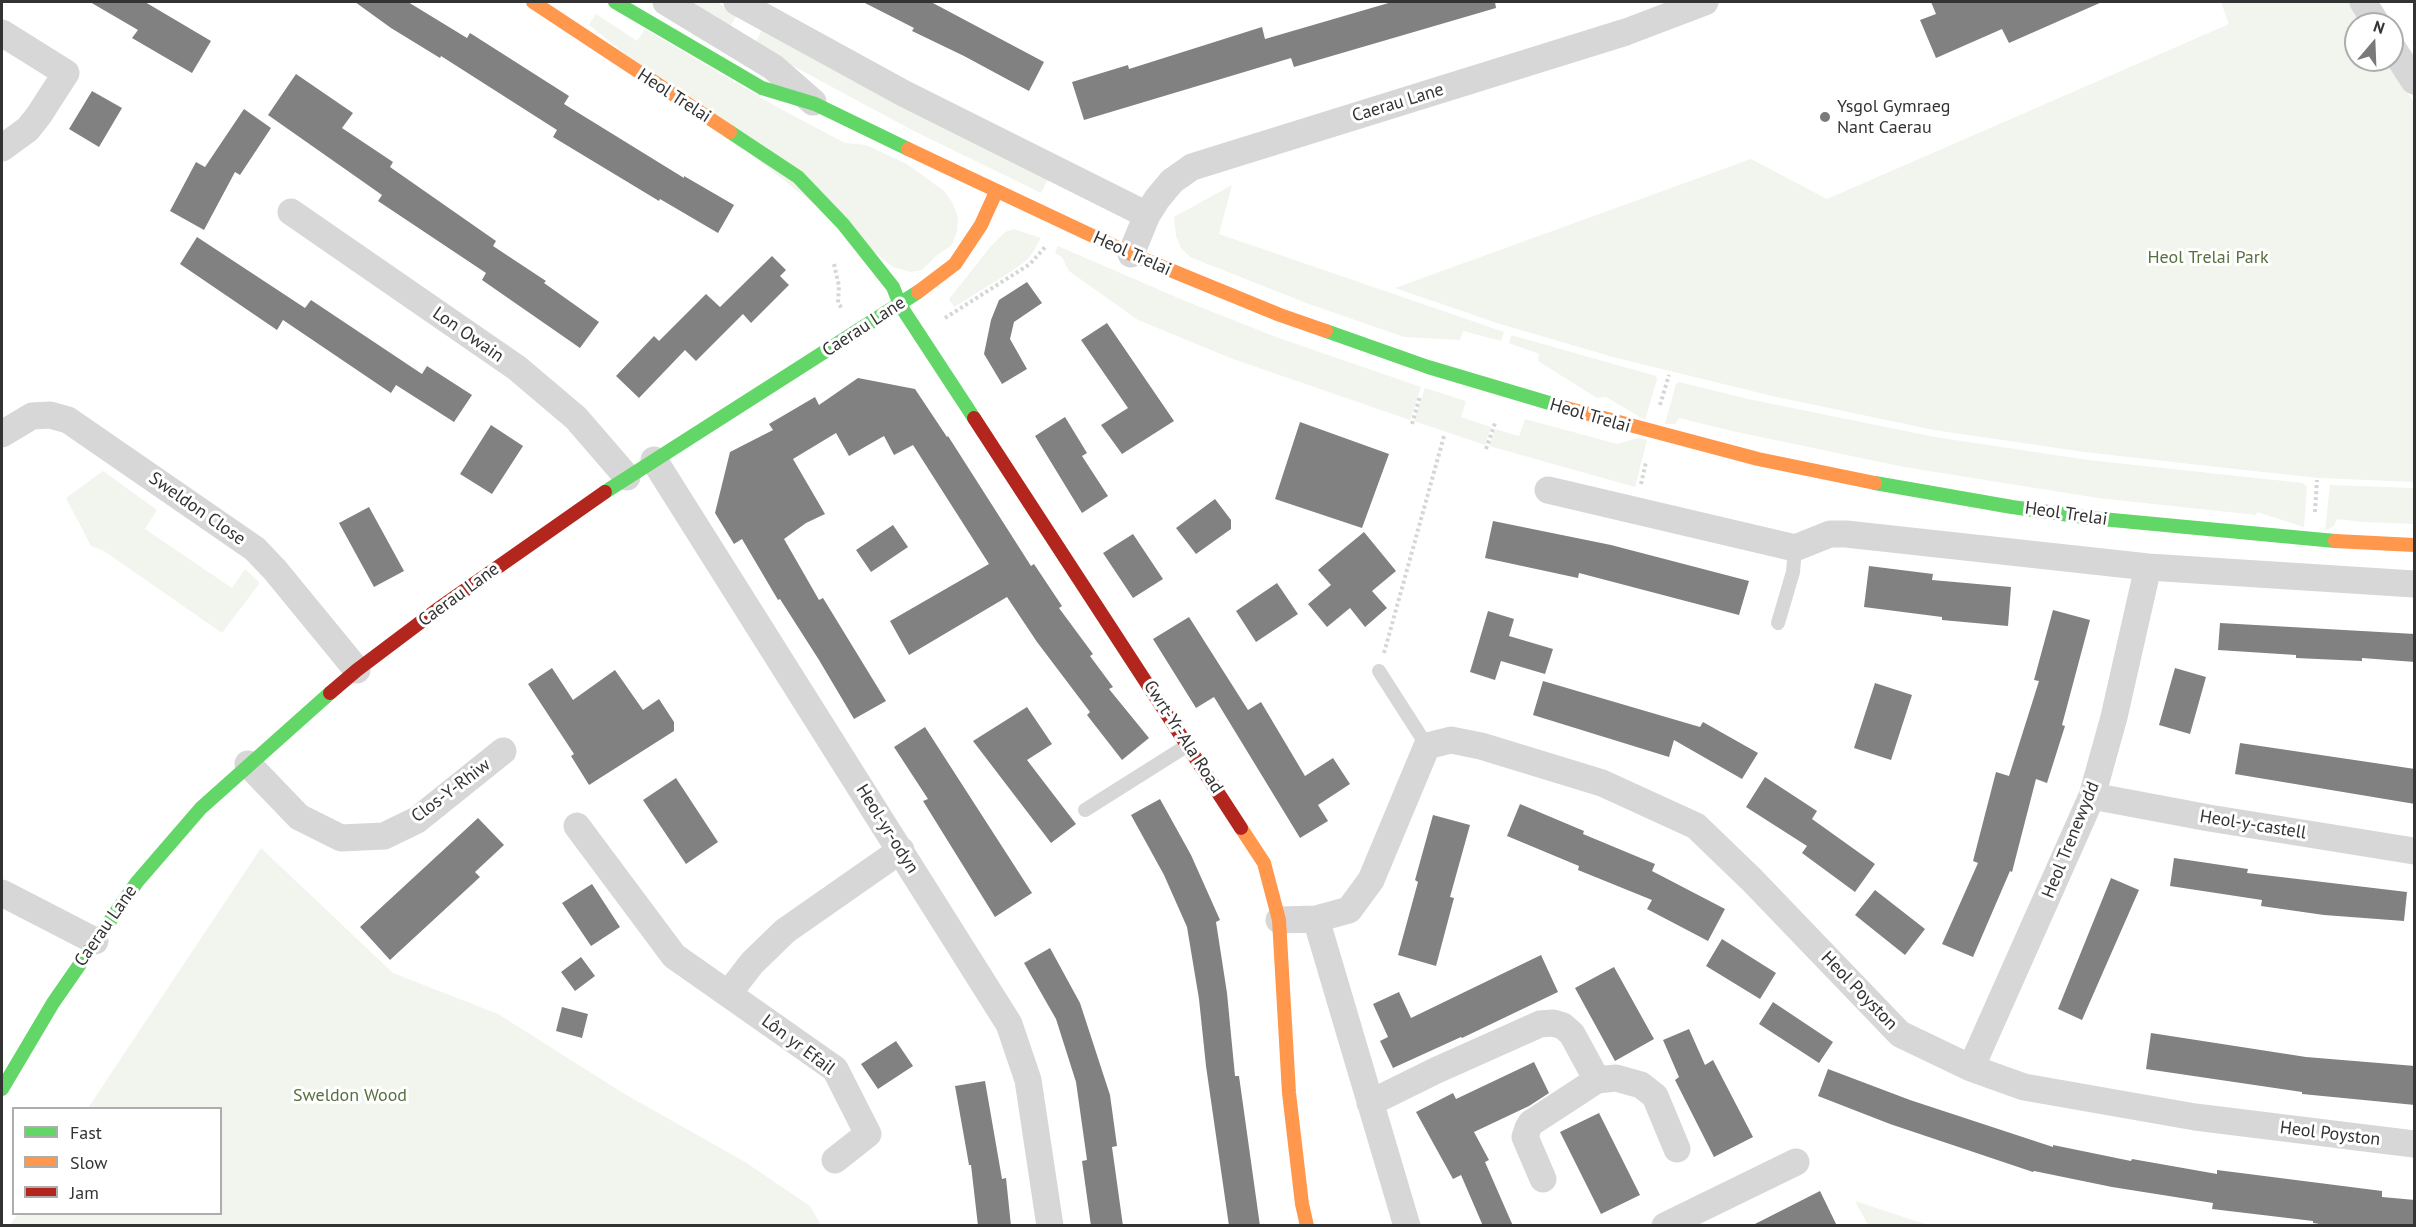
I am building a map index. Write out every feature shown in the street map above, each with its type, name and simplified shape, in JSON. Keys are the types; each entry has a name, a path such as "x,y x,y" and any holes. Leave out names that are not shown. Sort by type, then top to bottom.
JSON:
{"street":[{"name":"Heol Trelai","path":"533,2 798,177 849,231 893,288 900,305"},
{"name":"Heol Trelai","path":"615,2 762,88 815,104 996,192 1131,254 1280,315 1428,368 1653,433 1758,459 1907,489 2091,518 2312,540 2415,545"},
{"name":"Heol Trelai","path":"666,2 773,67 815,104"},
{"path":"737,2 903,93 1147,215"},
{"name":"Caerau Lane","path":"1131,254 1147,215 1172,181 1192,167 1626,32 1705,2"},
{"path":"2,33 66,73 33,122 2,148"},
{"path":"2404,64 2415,81"},
{"name":"Caerau Lane","path":"2,1089 53,1003 137,882 201,808 248,764 357,670 438,609 627,477 900,305 955,264 981,225 996,192"},
{"name":"Lon Owain","path":"291,212 517,368 576,418 627,477"},
{"name":"Cwrt-Yr-Ala Road","path":"900,305 1264,863 1279,920 1289,1094 1302,1204 1307,1226"},
{"name":"Sweldon Close","path":"2,434 32,416 50,415 68,420 255,549 357,670"},
{"name":"Heol-yr-odyn","path":"654,460 1009,1024 1028,1080 1050,1226"},
{"path":"1548,490 1795,548 1830,534 1846,534 2148,567 2415,584"},
{"name":"Heol Trenewydd","path":"1971,1068 2092,796 2115,717 2148,567"},
{"name":"Heol Poyston","path":"1427,746 1451,740 1481,746 1602,783 1696,826 1752,880 1900,1034 1971,1068 2024,1087 2195,1118 2415,1144"},
{"path":"1279,920 1316,919 1349,910 1371,880 1427,746"},
{"name":"Clos-Y-Rhiw","path":"248,764 299,817 341,838 384,836 417,820 503,751"},
{"name":"Heol-y-castell","path":"2092,796 2209,818 2415,851"},
{"name":"Lôn yr Efail","path":"577,826 674,956 835,1069 868,1134 835,1160"},
{"path":"728,994 752,963 785,931 901,850"},
{"path":"2,893 95,941"},
{"path":"1316,919 1407,1226"},
{"path":"1370,1103 1540,1024 1553,1023 1563,1026 1572,1034 1597,1080"},
{"path":"1543,1179 1526,1137 1528,1128 1531,1123 1597,1080 1616,1078 1641,1085 1655,1096 1677,1149"},
{"path":"1665,1226 1754,1193 1796,1162"}],"lane":[{"path":"1778,623 1793,572 1795,548"},
{"path":"1379,671 1427,746"},
{"path":"1085,810 1188,744"}],"path":[{"path":"917,330 940,321 1030,264 1046,246"},
{"path":"1486,449 1495,423"},
{"path":"1379,671 1443,436"}],"green space":[{"path":"682,2 717,2 737,15 728,30"},
{"name":"Heol Trelai Park","path":"2221,2 2349,2 2355,12 2344,12 2344,72 2395,72 2414,103 2414,482 2319,478 2235,469 2084,452 1934,430 1772,396 1613,357 1500,324 1395,288 1751,159 1827,199 2229,24"},
{"path":"596,14 637,41 645,29 775,106 845,143 866,145 907,164 944,191 952,202 958,217 957,231 952,245 922,270 910,272 893,267 589,25"},
{"path":"762,30 1048,179 1041,193 912,130 754,45"},
{"path":"1232,185 1219,234 1504,332 1501,341 1463,331 1460,340 1404,337 1306,303 1190,257 1181,248 1176,236 1174,217"},
{"path":"1014,229 1041,238 1033,252 1026,261 1009,273 954,307 949,299 991,246 1005,232"},
{"path":"1058,246 1185,301 1276,337 1421,387 1410,420 1233,359 1138,320 1069,271 1062,257 1055,253"},
{"path":"1511,335 1656,376 1645,420 1606,397 1597,398 1538,361 1539,354 1509,343"},
{"path":"1679,382 1748,399 1935,437 2088,460 2303,483 2307,487 2304,527 2257,512 2256,515 2098,498 1904,467 1679,418 1675,424 1665,424 1676,384"},
{"path":"1425,388 1466,401 1461,417 1491,427 1485,445 1414,421"},
{"path":"1525,419 1617,444 1638,438 1647,440 1635,487 1489,446 1495,429 1519,436"},
{"path":"103,471 157,510 145,529 232,588 245,569 258,581 259,584 222,633 104,551 91,546 66,498"},
{"path":"2330,485 2414,488 2414,524 2337,519 2334,526 2325,531"},
{"name":"Sweldon Wood","path":"261,848 393,973 498,1014 623,1093 745,1162 810,1206 821,1225 10,1225 17,1215 222,1215 222,1107 89,1107"},
{"path":"1855,1201 1928,1225 1868,1225"}],"building":[{"path":"90,2 145,2 211,41 192,73 132,38 138,30"},
{"path":"355,2 408,2 467,38 470,33 569,96 564,104 684,178 684,176 734,205 718,233 660,199 659,201 553,137 557,130 441,56 440,58 391,28"},
{"path":"863,2 931,2 1044,62 1029,91 912,31 914,28"},
{"path":"1392,2 1495,2 1496,8 1294,67 1291,58 1084,120 1072,82 1128,65 1129,69 1262,27 1265,39"},
{"path":"1931,2 2102,2 2009,43 2002,29 1936,58 1920,20 1936,14"},
{"path":"296,74 353,113 342,128 393,162 390,167 496,241 493,246 546,281 544,283 599,322 580,348 482,280 486,273 378,201 382,195 268,115"},
{"path":"92,91 122,108 99,147 69,129"},
{"path":"244,109 271,128 240,175 235,172 204,230 170,211 196,162 205,167"},
{"path":"197,237 305,308 311,300 422,374 427,366 472,395 454,422 396,385 391,393 283,320 277,330 180,264"},
{"path":"772,256 786,270 780,276 789,285 751,323 743,314 696,361 685,350 639,398 616,376 654,336 659,341 706,294 720,307"},
{"path":"1027,282 1042,303 1014,322 1010,339 1027,369 1002,384 984,354 991,320 999,300"},
{"path":"1107,323 1174,421 1122,454 1101,425 1128,408 1081,340"},
{"path":"858,378 915,389 948,436 1031,566 1034,564 1062,606 1059,608 1093,654 1090,656 1113,687 1109,689 1149,738 1122,760 1087,715 1090,712 1037,642 1007,597 909,655 890,621 989,564 913,445 894,455 884,436 849,456 836,433 793,459 825,514 806,523 784,539 819,600 823,598 886,701 854,719 742,539 734,544 715,513 730,452 773,430 769,424 815,397 819,405"},
{"path":"1065,417 1087,453 1082,456 1108,496 1082,513 1035,436"},
{"path":"1300,422 1389,454 1362,528 1275,499"},
{"path":"491,425 523,446 492,494 460,474"},
{"path":"1215,499 1231,520 1231,529 1196,554 1176,528"},
{"path":"369,507 404,571 374,587 339,523"},
{"path":"1493,521 1611,545 1749,581 1739,615 1579,573 1578,578 1485,558"},
{"path":"893,525 908,547 871,572 856,550"},
{"path":"1364,532 1396,571 1372,591 1387,608 1365,627 1350,608 1327,627 1308,604 1331,585 1318,570"},
{"path":"1133,534 1163,579 1133,598 1103,553"},
{"path":"1869,566 1933,574 1932,580 2011,587 2008,626 1942,620 1942,617 1864,607"},
{"path":"1277,583 1298,614 1256,642 1236,611"},
{"path":"2053,610 2090,620 2062,725 2065,726 2047,783 2036,779 2012,872 2010,871 1973,957 1942,944 1978,863 1973,861 1996,772 2009,776 2039,681 2034,680"},
{"path":"1488,611 1514,619 1509,636 1553,649 1545,674 1501,661 1495,680 1470,672"},
{"path":"1189,617 1248,710 1261,702 1305,776 1333,758 1350,784 1318,805 1328,821 1300,838 1214,697 1196,708 1153,639"},
{"path":"2220,623 2415,634 2415,662 2362,658 2362,661 2296,658 2296,655 2218,650"},
{"path":"552,668 573,700 615,670 643,710 659,699 674,722 674,731 589,785 571,756 574,754 528,684"},
{"path":"2175,668 2206,677 2190,734 2159,725"},
{"path":"1543,681 1700,727 1703,722 1758,753 1742,779 1674,740 1669,757 1533,715"},
{"path":"1875,683 1912,695 1891,760 1854,748"},
{"path":"1027,707 1052,744 1027,760 1076,824 1051,843 973,741"},
{"path":"925,727 1032,893 995,917 923,801 928,799 894,747"},
{"path":"2240,743 2415,769 2415,804 2235,774"},
{"path":"1765,777 1817,811 1812,819 1875,864 1855,892 1802,853 1807,846 1746,807"},
{"path":"676,778 718,842 686,864 643,800"},
{"path":"1160,799 1191,855 1220,920 1216,922 1227,993 1235,1076 1239,1076 1260,1226 1229,1226 1206,1066 1199,999 1187,927 1164,875 1131,815"},
{"path":"1520,804 1584,831 1583,834 1655,864 1652,871 1725,909 1708,941 1647,909 1652,900 1578,870 1579,866 1507,836"},
{"path":"1433,815 1470,825 1450,897 1454,898 1436,966 1398,955"},
{"path":"478,818 504,845 475,872 480,877 390,960 360,927"},
{"path":"2174,858 2248,869 2247,873 2407,892 2404,921 2324,915 2261,906 2262,900 2170,886"},
{"path":"2111,878 2139,890 2082,1020 2058,1009"},
{"path":"592,884 620,927 591,946 562,903"},
{"path":"1875,890 1925,929 1905,955 1855,915"},
{"path":"1722,939 1776,973 1760,999 1706,966"},
{"path":"1050,948 1080,1003 1110,1095 1117,1146 1112,1147 1123,1226 1091,1226 1082,1161 1087,1160 1076,1082 1056,1019 1024,963"},
{"path":"1541,955 1558,992 1393,1068 1380,1041 1388,1037 1373,1004 1399,992 1411,1018"},
{"path":"581,957 595,976 575,991 561,972"},
{"path":"1614,967 1654,1039 1615,1061 1575,988"},
{"path":"1773,1002 1833,1042 1819,1063 1759,1024"},
{"path":"562,1007 588,1014 582,1038 556,1031"},
{"path":"1689,1029 1705,1065 1713,1060 1753,1137 1714,1157 1675,1080 1679,1077 1663,1040"},
{"path":"2151,1033 2306,1057 2415,1066 2415,1105 2302,1094 2302,1092 2146,1069"},
{"path":"896,1041 913,1066 878,1089 861,1064"},
{"path":"1534,1062 1549,1093 1529,1106 1474,1132 1489,1160 1485,1162 1513,1226 1483,1226 1461,1175 1453,1179 1416,1112 1453,1093 1456,1099"},
{"path":"1828,1069 1910,1100 2053,1147 2053,1145 2131,1161 2132,1159 2217,1174 2217,1170 2382,1191 2382,1197 2415,1200 2415,1226 2333,1226 2313,1223 2313,1221 2212,1209 2213,1203 2033,1172 1890,1124 1818,1096"},
{"path":"985,1081 1002,1179 1006,1178 1011,1226 978,1226 971,1165 969,1165 955,1086"},
{"path":"1599,1113 1640,1195 1601,1214 1560,1132"},
{"path":"1820,1191 1837,1226 1751,1226"}],"traffic: fast":[{"path":"615,2 762,88 815,104 908,149"},
{"path":"730,132 798,177 843,224 893,287 900,305 974,418"},
{"path":"605,492 918,292"},
{"path":"1326,331 1428,367 1566,408"},
{"path":"1875,483 2091,518 2335,541"},
{"path":"2,1089 53,1003 137,882 201,808 330,693"}],"traffic: slow":[{"path":"533,2 730,132"},
{"path":"908,149 1131,254 1280,315 1326,331"},
{"path":"918,292 955,264 981,225 996,192"},
{"path":"1566,408 1758,459 1875,483"},
{"path":"2335,541 2414,545"},
{"path":"1241,828 1264,863 1279,920 1289,1093 1302,1204 1307,1226"}],"traffic: jam":[{"path":"974,418 1241,828"},
{"path":"330,693 438,609 605,492"}],"place":[{"name":"Ysgol Gymraeg Nant Caerau","path":"1825,117"}]}
